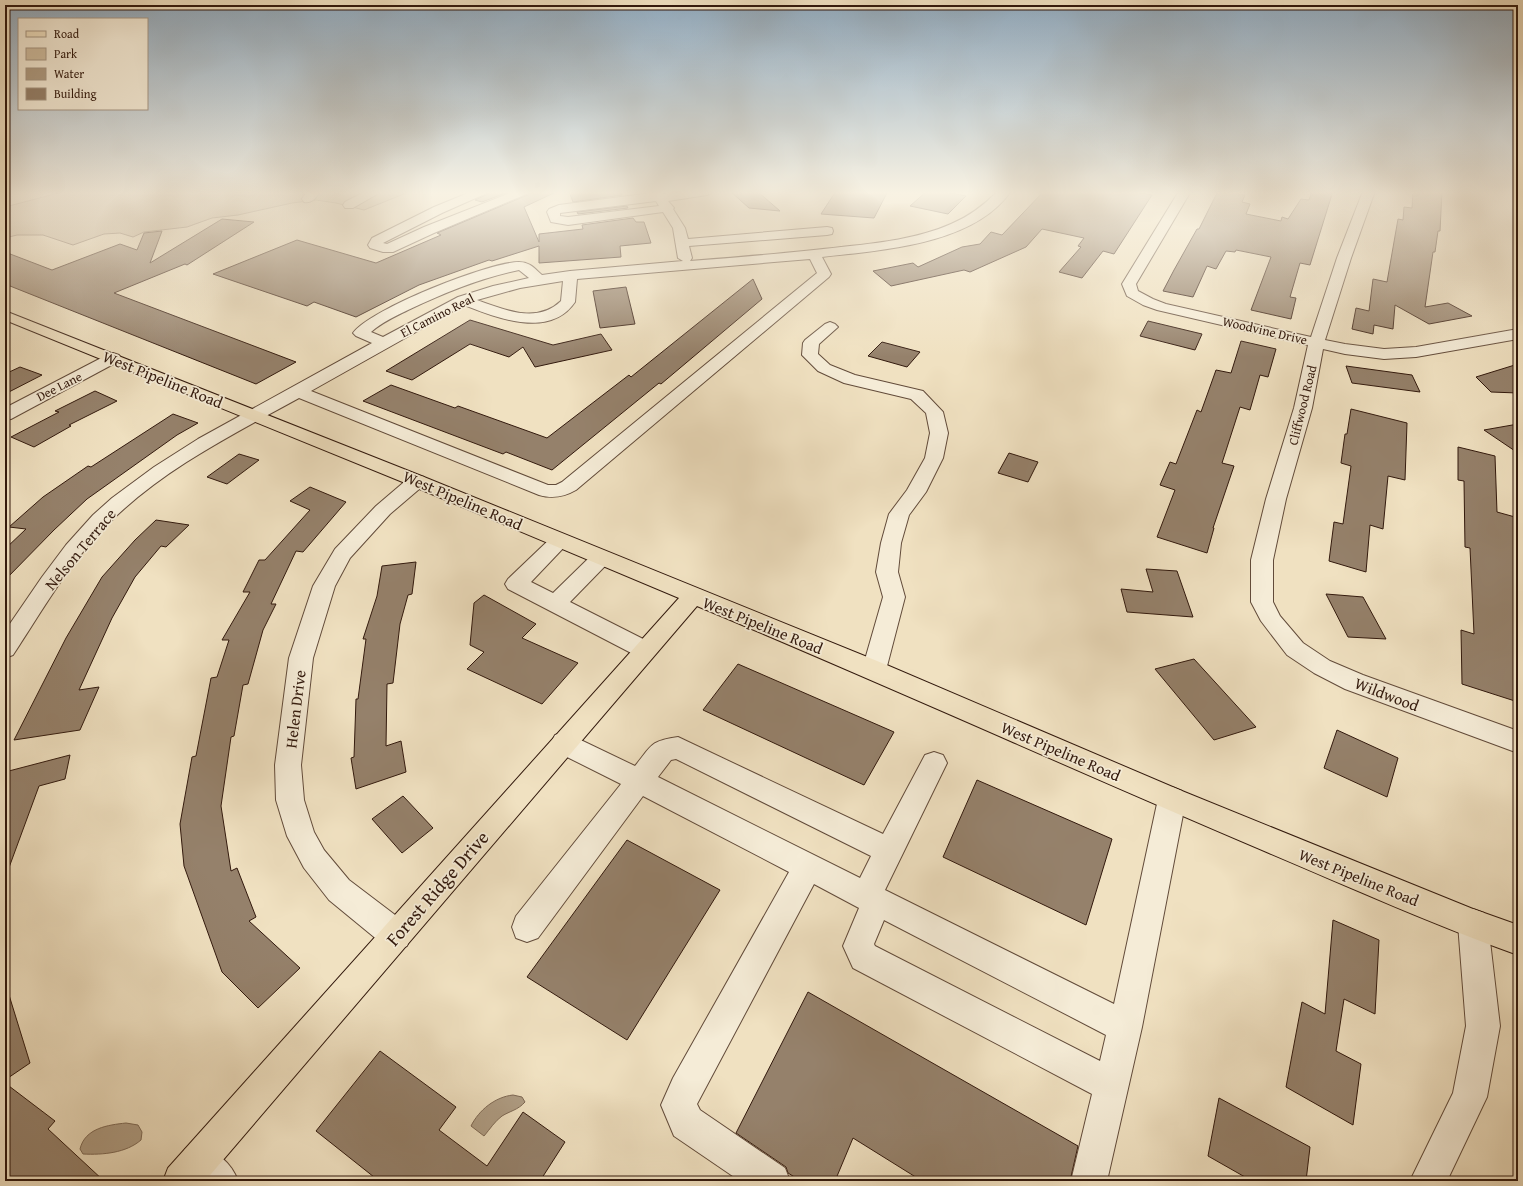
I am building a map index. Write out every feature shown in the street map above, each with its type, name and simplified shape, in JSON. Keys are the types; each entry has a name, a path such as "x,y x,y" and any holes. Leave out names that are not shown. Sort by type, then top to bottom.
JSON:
{"main road":[{"name":"West Pipeline Road","path":"5,315 417,481 874,670 1172,799 1473,924 1518,940"},
{"name":"Forest Ridge Drive","path":"199,1175 396,935 693,596"}],"street":[{"path":"379,246 388,249 394,246"},
{"path":"683,246 686,265"},
{"path":"297,391 546,491 560,490 569,486 824,274 802,246"},
{"name":"El Camino Real","path":"254,415 462,300 497,288 570,275 809,255 868,246"},
{"name":"Woodvine Drive","path":"1152,246 1129,284 1132,293 1148,302 1162,307 1345,349 1384,354 1416,352 1518,334"},
{"name":"Cliffwood Road","path":"1272,621 1262,602 1262,560 1276,499 1303,408 1317,342 1348,246"},
{"path":"384,343 361,333 367,326 412,302 463,280 519,266 525,267 539,280"},
{"path":"462,300 510,316 541,318 559,311 568,302 570,275"},
{"path":"830,327 811,343 810,355 824,368 850,378 917,395 934,412 939,433 934,458 916,492 899,514 891,543 888,572 894,597 874,670"},
{"name":"Dee Lane","path":"5,415 113,358"},
{"name":"Nelson Terrace","path":"5,649 59,568 100,521 124,499 167,468 254,415"},
{"name":"Helen Drive","path":"396,935 339,890 314,859 300,836 290,800 288,765 301,658 324,586 342,554 383,510 417,481"},
{"path":"560,541 516,584 645,650"},
{"path":"555,604 601,558"},
{"name":"Wildwood","path":"1272,621 1295,649 1322,667 1354,682 1518,742"},
{"path":"564,743 1125,1027"},
{"path":"527,927 663,750 678,748 890,851"},
{"path":"934,763 890,851 872,898 858,946 864,957 1112,1086"},
{"path":"1089,1181 1125,1027 1172,799"},
{"path":"772,1181 687,1123 679,1105 689,1083 808,866"},
{"path":"1428,1181 1470,1097 1483,1026 1473,924"}],"water":[{"path":"513,1095 522,1097 525,1102 520,1107 499,1118 484,1136 471,1126 478,1115 488,1105 500,1098"},
{"path":"126,1123 138,1125 142,1132 141,1140 128,1148 114,1152 83,1154 80,1149 87,1136 92,1132 112,1125"}],"building":[{"path":"114,246 127,246 137,250 139,246 156,246 150,263 177,246 216,246 187,265 185,264 114,293 296,362 256,384 5,284 5,252 52,270"},
{"path":"281,246 319,246 376,263 415,246 538,246 492,261 489,260 419,285 356,317 314,302 307,306 213,274"},
{"path":"539,246 620,246 621,257 539,263"},
{"path":"1027,246 970,272 964,270 891,286 873,271 913,263 918,267 962,247"},
{"path":"1079,246 1119,246 1114,254 1103,251 1082,278 1059,272 1081,247"},
{"path":"1187,246 1316,246 1310,265 1300,263 1290,297 1296,298 1291,319 1251,310 1271,257 1236,250 1235,252 1226,251 1216,269 1207,266 1193,297 1163,291"},
{"path":"1393,246 1436,246 1435,252 1433,252 1425,307 1448,303 1472,316 1429,324 1395,305 1393,329 1374,325 1373,334 1352,329 1356,308 1369,311 1373,279 1387,282"},
{"path":"753,279 762,299 661,384 659,383 552,470 506,452 503,454 363,401 391,385 455,408 458,406 547,438 629,375 631,377"},
{"path":"626,287 635,324 600,328 593,291"},
{"path":"470,320 553,345 601,334 612,350 535,367 523,347 509,357 470,344 412,380 386,371"},
{"path":"1148,321 1202,334 1195,350 1140,336"},
{"path":"1241,341 1276,349 1268,377 1260,375 1250,410 1240,407 1222,463 1234,466 1213,528 1207,553 1157,537 1175,490 1160,485 1170,462 1176,464 1197,410 1201,412 1216,370 1231,373"},
{"path":"882,342 920,352 907,367 868,356"},
{"path":"1518,364 1518,393 1491,392 1476,377"},
{"path":"1346,366 1412,375 1420,392 1352,383"},
{"path":"20,367 42,375 5,394 5,374"},
{"path":"95,391 117,401 69,425 71,426 34,447 11,437 59,412 55,411"},
{"path":"1351,409 1407,423 1405,480 1388,476 1383,529 1370,525 1366,572 1329,561 1334,522 1343,524 1351,466 1341,463 1345,434 1347,434"},
{"path":"173,414 198,423 177,435 87,499 5,580 5,549 26,529 9,527 43,497 88,466 91,467"},
{"path":"1518,424 1518,453 1484,430"},
{"path":"1458,447 1495,456 1497,512 1515,517 1518,562 1514,561 1518,601 1518,628 1514,627 1518,676 1518,702 1462,684 1461,630 1474,634 1470,548 1465,547 1464,481 1458,480"},
{"path":"1009,453 1038,462 1028,482 998,473"},
{"path":"239,454 259,460 227,484 207,477"},
{"path":"310,487 346,502 303,552 296,551 271,604 276,604 263,630 248,684 243,685 234,736 231,737 221,806 231,871 237,868 256,917 249,921 300,968 258,1008 222,972 184,866 180,824 192,757 196,756 211,678 217,677 229,640 222,640 250,592 243,592 259,560 265,560 310,510 290,501"},
{"path":"156,520 189,525 166,547 161,546 135,577 112,618 79,690 99,687 80,730 14,740 66,638 102,577 135,540"},
{"path":"416,562 412,594 408,595 400,624 393,683 387,684 386,746 401,741 406,772 356,789 351,758 354,757 356,699 358,699 366,639 363,639 377,596 382,566"},
{"path":"1146,569 1177,571 1193,617 1127,612 1121,589 1153,592"},
{"path":"1326,594 1363,597 1386,639 1348,637"},
{"path":"484,595 536,624 522,638 578,663 542,704 467,669 484,652 470,645 474,603"},
{"path":"1194,659 1256,727 1214,740 1155,669"},
{"path":"738,664 894,732 864,785 703,710"},
{"path":"1337,730 1398,758 1387,797 1324,768"},
{"path":"70,755 65,779 39,786 7,873 5,873 5,772"},
{"path":"977,780 1112,839 1086,925 943,857"},
{"path":"403,796 433,828 402,853 372,819"},
{"path":"627,840 720,890 627,1040 527,977"},
{"path":"1333,920 1379,940 1375,1014 1344,999 1336,1051 1361,1064 1353,1125 1286,1087 1302,1002 1325,1014"},
{"path":"808,992 1078,1146 1070,1181 922,1181 853,1138 835,1181 801,1181 788,1173 786,1167 736,1133"},
{"path":"9,995 30,1063 5,1080 5,996"},
{"path":"380,1051 456,1107 439,1130 487,1166 523,1112 565,1142 540,1181 379,1181 316,1131"},
{"path":"5,1083 55,1121 48,1129 104,1181 5,1181"},
{"path":"1219,1098 1310,1147 1306,1181 1252,1181 1208,1156"}]}
